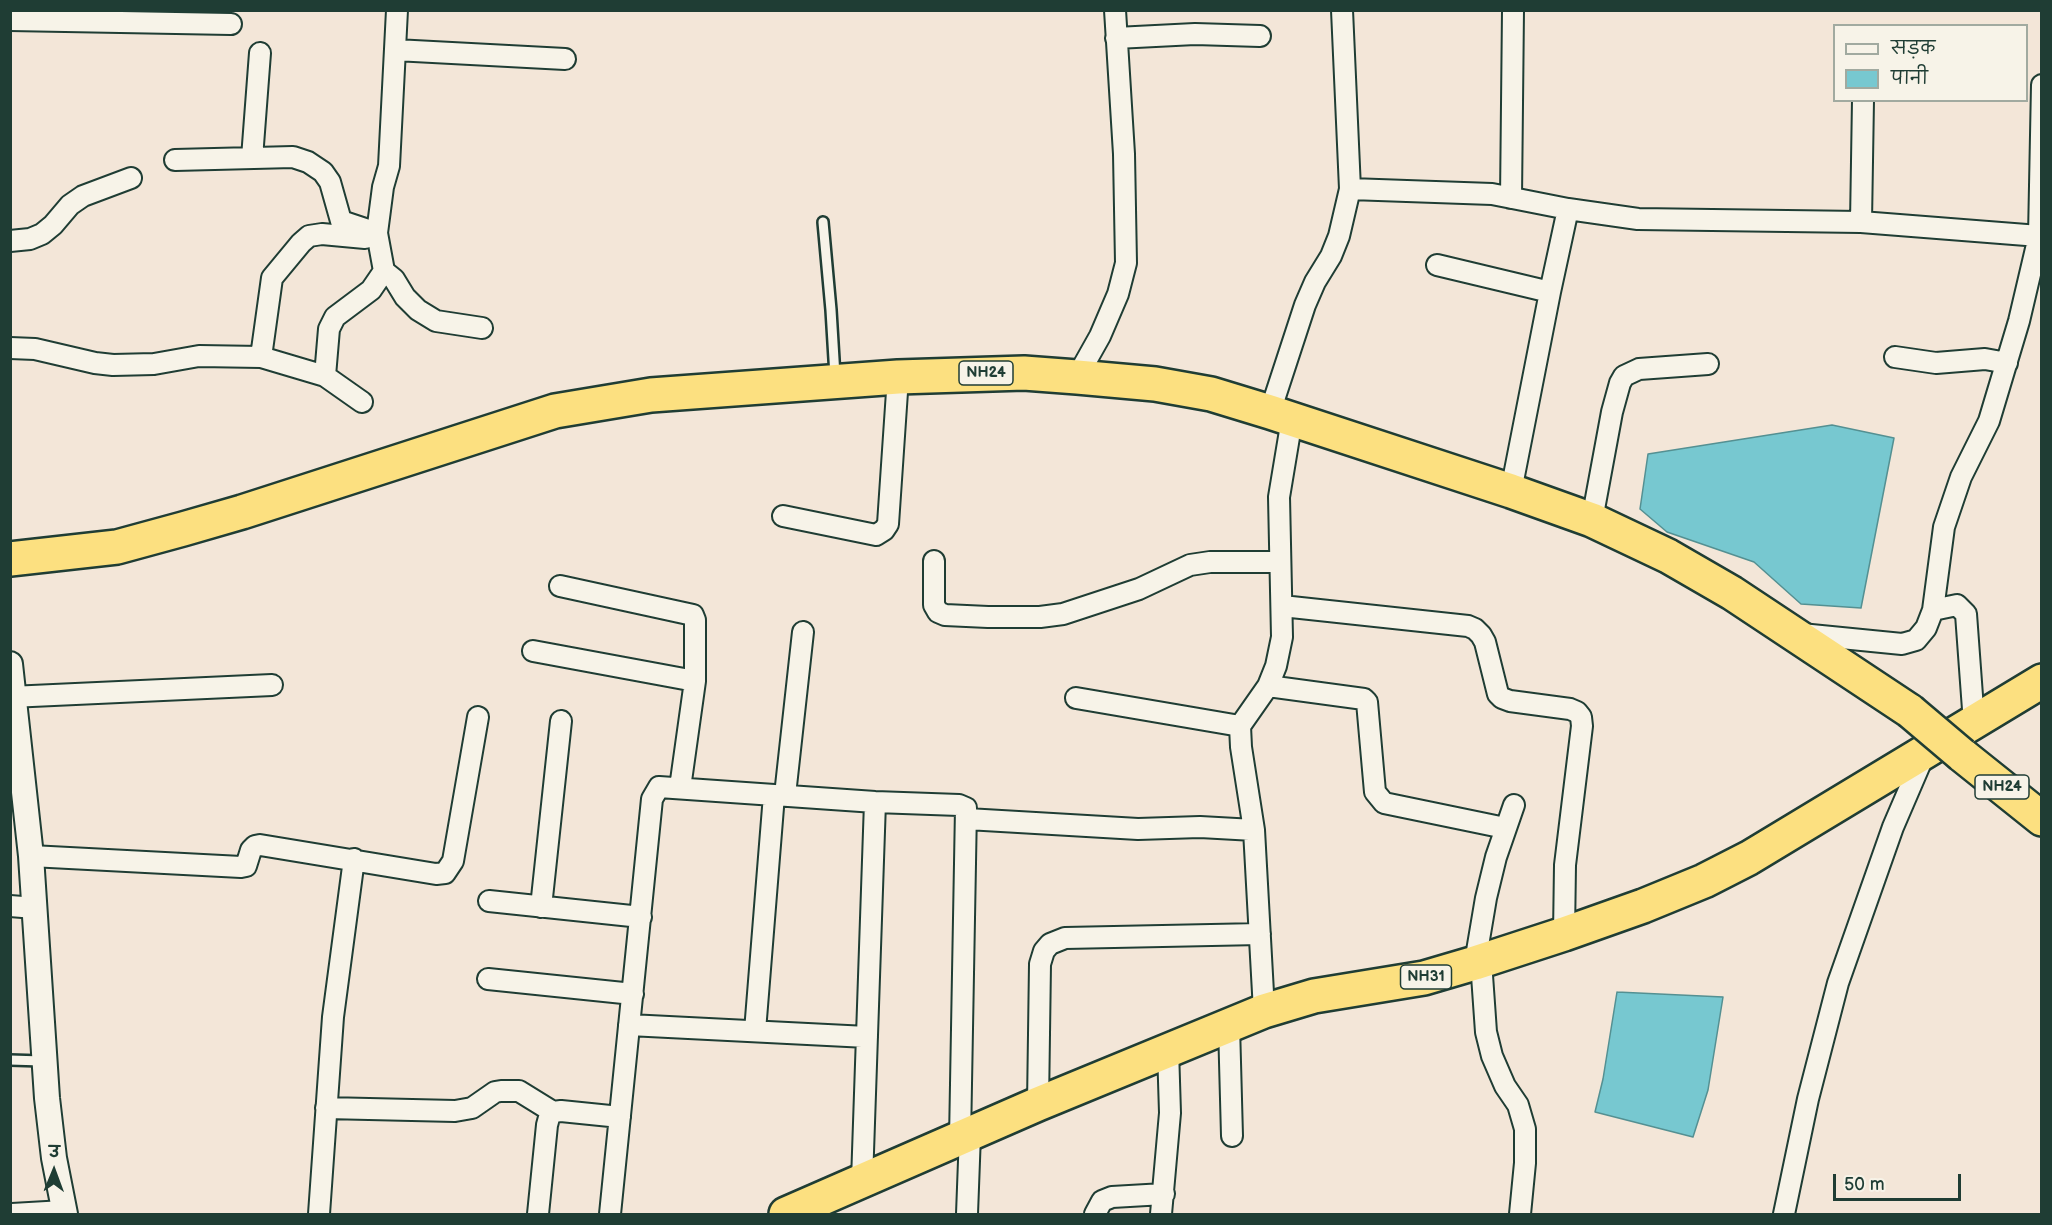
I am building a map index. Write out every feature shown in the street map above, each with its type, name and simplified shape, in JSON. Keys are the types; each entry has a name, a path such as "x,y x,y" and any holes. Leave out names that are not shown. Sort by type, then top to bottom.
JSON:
{"highway":[{"name":"NH24","path":"10,559 117,547 253,509 555,411 651,395 898,377 1024,373 1155,384 1211,394 1512,491 1592,520 1668,556 1795,633 1910,711 2042,819"},
{"name":"NH31","path":"786,1215 1038,1104 1264,1011 1314,996 1424,978 1564,934 1704,881 1749,858 2042,681"}],"street":[{"path":"397,10 388,166 377,236 384,271 394,279 405,297 418,310 436,321 482,328"},
{"path":"1077,377 1100,336 1118,294 1126,263 1124,154 1115,10"},
{"path":"1264,1011 1254,830 1240,726 1268,686 1276,666 1282,637 1279,497 1281,416 1305,305 1339,236 1350,189 1342,10"},
{"path":"1511,198 1513,10"},
{"path":"10,20 231,24"},
{"path":"1116,38 1195,34 1260,36"},
{"path":"395,50 565,59"},
{"path":"252,158 260,53"},
{"path":"1795,633 1902,644 1916,640 1926,628 1933,609 1944,527 1961,477 1989,421 2019,321 2039,236 2042,85"},
{"path":"1861,222 1863,102"},
{"path":"175,160 293,157 308,162 322,172 330,182 341,221 377,236"},
{"path":"10,241 30,239 42,234 70,205 83,196 131,178"},
{"path":"1350,189 1475,193 1638,219 1861,222 2039,236"},
{"path":"1512,491 1568,209"},
{"path":"261,357 272,278 301,243 309,236 322,234 377,236"},
{"path":"1437,265 1550,292"},
{"path":"325,376 329,329 335,317 371,290 384,271"},
{"path":"10,348 35,349 113,365 154,364 199,356 261,357 325,376 362,402"},
{"path":"1895,357 1936,363 1985,359 2007,363"},
{"path":"1592,520 1612,412 1620,382 1624,376 1639,369 1708,364"},
{"path":"783,516 876,536 884,530 888,524 898,377"},
{"path":"934,561 934,605 938,612 945,615 988,617 1040,617 1063,614 1139,589 1191,565 1210,562 1280,562"},
{"path":"560,586 693,615 695,620 695,681 680,788"},
{"path":"1933,609 1957,605 1966,614 1974,723"},
{"path":"1282,606 1468,626 1475,629 1485,642 1498,694 1503,698 1577,712 1581,717 1582,726 1565,865 1564,934"},
{"path":"755,1031 780,795 803,632"},
{"path":"533,651 695,681"},
{"path":"10,664 30,856 54,1158 64,1213 12,1215"},
{"path":"13,697 272,685"},
{"path":"1268,686 1364,699 1367,702 1375,792 1384,803 1505,828"},
{"path":"1076,698 1240,726"},
{"path":"30,856 241,867 246,866 251,850 260,845 436,874 445,873 453,861 478,717"},
{"path":"542,907 561,721"},
{"path":"1784,1215 1808,1099 1838,983 1893,827 1925,752"},
{"path":"610,1215 652,799 659,787 875,802 959,805 966,808 965,1136 967,1215"},
{"path":"862,1181 875,802"},
{"path":"1514,805 1505,828 1486,898 1478,962 1486,1032 1492,1056 1505,1086 1518,1105 1525,1129 1525,1163 1520,1215"},
{"path":"967,819 1138,829 1200,827 1254,830"},
{"path":"318,1215 333,1017 354,859"},
{"path":"489,901 641,917"},
{"path":"10,906 34,908"},
{"path":"1038,1104 1040,964 1044,951 1050,944 1065,938 1260,934"},
{"path":"488,979 633,994"},
{"path":"629,1025 867,1037"},
{"path":"1229,1025 1232,1137"},
{"path":"1161,1215 1170,1113 1168,1049"},
{"path":"326,1108 455,1111 472,1108 495,1092 519,1091 553,1112 620,1117"},
{"path":"538,1215 547,1125 550,1114 553,1112"},
{"path":"1095,1215 1102,1201 1112,1197 1164,1194"}],"lane":[{"path":"823,222 835,382"},
{"path":"10,1060 45,1061"}],"water":[{"path":"1832,425 1894,438 1861,608 1801,604 1754,562 1667,532 1640,509 1648,454"},
{"path":"1617,992 1723,997 1708,1090 1693,1137 1595,1112 1603,1079"}]}
